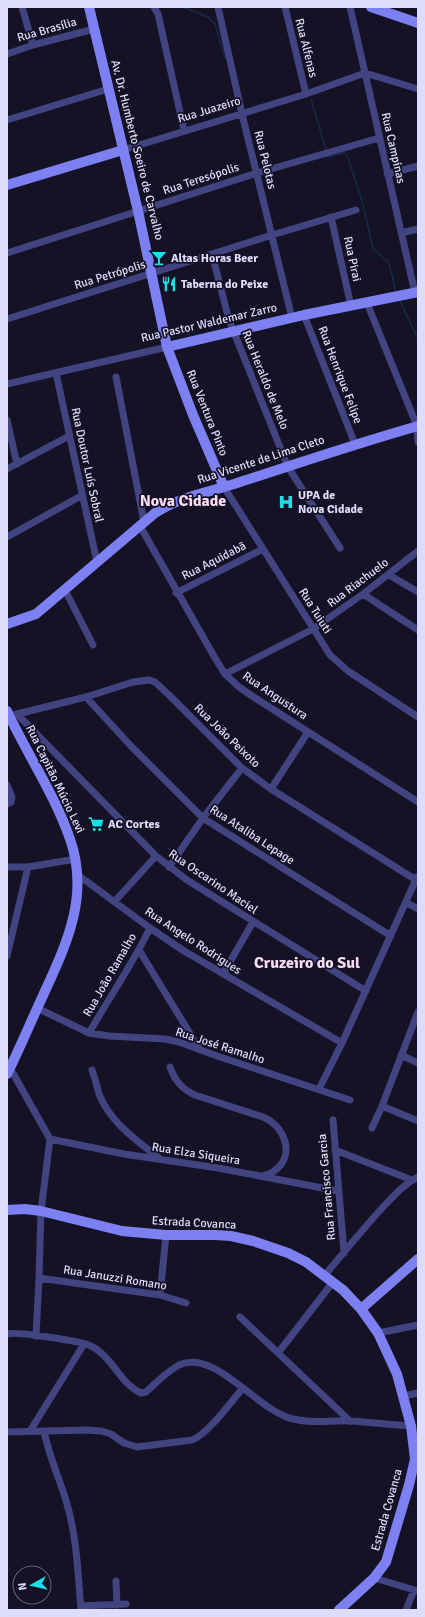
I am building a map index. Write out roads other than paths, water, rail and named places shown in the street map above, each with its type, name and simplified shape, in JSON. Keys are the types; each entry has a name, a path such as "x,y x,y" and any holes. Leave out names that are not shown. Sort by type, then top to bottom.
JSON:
{"street":[{"path":"22,7 33,45"},
{"name":"Av. Dr. Humberto Soeiro de Carvalho","path":"89,7 138,211 167,347"},
{"path":"154,7 158,14 184,130"},
{"name":"Rua Pelotas","path":"218,7 242,114 292,318"},
{"name":"Rua Alfenas","path":"285,7 306,94"},
{"name":"Rua Campínas","path":"350,7 387,174 416,292"},
{"path":"371,7 418,23"},
{"name":"Rua Brasília","path":"7,54 33,45 94,29"},
{"path":"365,73 418,89"},
{"name":"Rua Juazeiro","path":"7,185 306,94 365,73"},
{"path":"7,120 108,89"},
{"name":"Rua Teresópolis","path":"7,253 257,173 379,138"},
{"path":"387,174 418,166"},
{"name":"Rua Petrópolis","path":"7,319 356,210"},
{"name":"Rua Pirai","path":"332,217 351,306"},
{"path":"401,233 418,229"},
{"name":"Rua Heraldo de Melo","path":"212,254 229,320 288,467 340,548"},
{"name":"Rua Pastor Waldemar Zarro","path":"7,384 304,315 416,292"},
{"path":"367,303 418,426 418,442"},
{"name":"Rua Henrique Felipe","path":"304,315 355,444"},
{"name":"Rua Ventura Pinto","path":"167,347 193,415 224,487"},
{"name":"Rua Doutor Luís Sobral","path":"56,373 81,496 97,562"},
{"name":"Rua Angustura","path":"116,377 142,524 176,592 214,658 225,674 244,690 418,802"},
{"path":"7,420 17,464"},
{"name":"Rua Vicente de Lima Cleto","path":"7,624 36,614 155,513 173,502 288,467 355,444 418,426"},
{"path":"7,470 68,436"},
{"name":"Rua Tuiuti","path":"224,487 313,629 337,662 348,671 418,717"},
{"path":"7,537 81,496"},
{"name":"Rua Aquidabã","path":"176,592 263,549"},
{"name":"Rua Riachuelo","path":"225,674 313,629 389,575 418,552"},
{"path":"389,575 418,592"},
{"path":"65,590 93,645"},
{"path":"363,594 418,630"},
{"name":"Rua João Peixoto","path":"11,714 86,697 133,682 149,680 155,682 242,768 270,788 417,878"},
{"name":"Rua Ataliba Lepage","path":"86,697 130,745 203,818 391,936"},
{"name":"Rua Oscarino Maciel","path":"11,714 169,867 253,922 366,991"},
{"name":"Rua Capitão Múcio Levi","path":"8,1071 64,951 77,904 78,875 71,840 11,714"},
{"path":"270,788 308,732"},
{"path":"169,867 203,818 242,768"},
{"path":"7,785 12,800 7,804"},
{"path":"115,901 156,856"},
{"path":"7,866 28,867 76,859"},
{"path":"7,956 28,867"},
{"name":"Rua Angelo Rodrigues","path":"78,875 184,951 342,1043"},
{"path":"319,1089 342,1043 417,878"},
{"path":"407,902 418,909"},
{"path":"223,974 253,922"},
{"name":"Rua João Ramalho","path":"89,1033 104,1005 139,950 150,928"},
{"path":"139,950 200,1050"},
{"name":"Rua José Ramalho","path":"37,1008 89,1033 109,1036 164,1039 179,1042 350,1100"},
{"path":"372,1128 418,1012"},
{"path":"401,1055 418,1063"},
{"path":"170,1067 176,1081 187,1091 202,1098 263,1117 278,1126 286,1142 285,1155 282,1162 274,1171 262,1176"},
{"path":"92,1070 100,1094 117,1123 161,1160"},
{"path":"8,1071 50,1139 41,1211 40,1278 36,1336"},
{"path":"382,1106 418,1121"},
{"name":"Rua Francisco Garcia","path":"332,1120 344,1253"},
{"name":"Rua Elza Siqueira","path":"50,1139 124,1154 218,1168 338,1191"},
{"path":"325,1275 393,1197 415,1178 335,1150"},
{"name":"Estrada Covanca","path":"7,1210 25,1209 41,1211 116,1230 166,1235 215,1234 253,1240 288,1253 306,1262 325,1275 361,1309 378,1333 404,1396 411,1426 415,1474 386,1562 374,1578 339,1610"},
{"path":"160,1295 166,1235"},
{"path":"361,1309 418,1259"},
{"name":"Rua Januzzi Romano","path":"40,1278 160,1295 186,1303"},
{"path":"278,1353 333,1282"},
{"path":"240,1316 350,1421"},
{"path":"378,1333 418,1325"},
{"path":"7,1334 36,1336 92,1346 100,1352 126,1381 141,1393 146,1392 175,1367 194,1362 212,1367 234,1381 242,1389 270,1410 293,1420 310,1422 350,1421 411,1426"},
{"path":"30,1431 84,1344"},
{"path":"7,1432 102,1431 111,1434 124,1443 137,1447 192,1440 206,1430 242,1389"},
{"path":"404,1396 418,1393"},
{"path":"44,1431 48,1448 68,1504 76,1556 81,1608 121,1605 116,1581"},
{"path":"374,1578 416,1590 406,1610"}],"waterway":[{"path":"183,7 208,17 215,24 225,58"},
{"path":"311,99 326,150"},
{"path":"327,156 344,153 347,155 362,201 373,248 389,263 396,292"},
{"path":"399,299 418,339"}],"place":[{"name":"Altas Horas Beer","path":"159,258"},
{"name":"Taberna do Peixe","path":"169,284"},
{"name":"UPA de Nova Cidade","path":"286,502"},
{"name":"AC Cortes","path":"96,824"}],"district":[{"name":"Nova Cidade","path":"183,501"},
{"name":"Cruzeiro do Sul","path":"307,963"}]}
